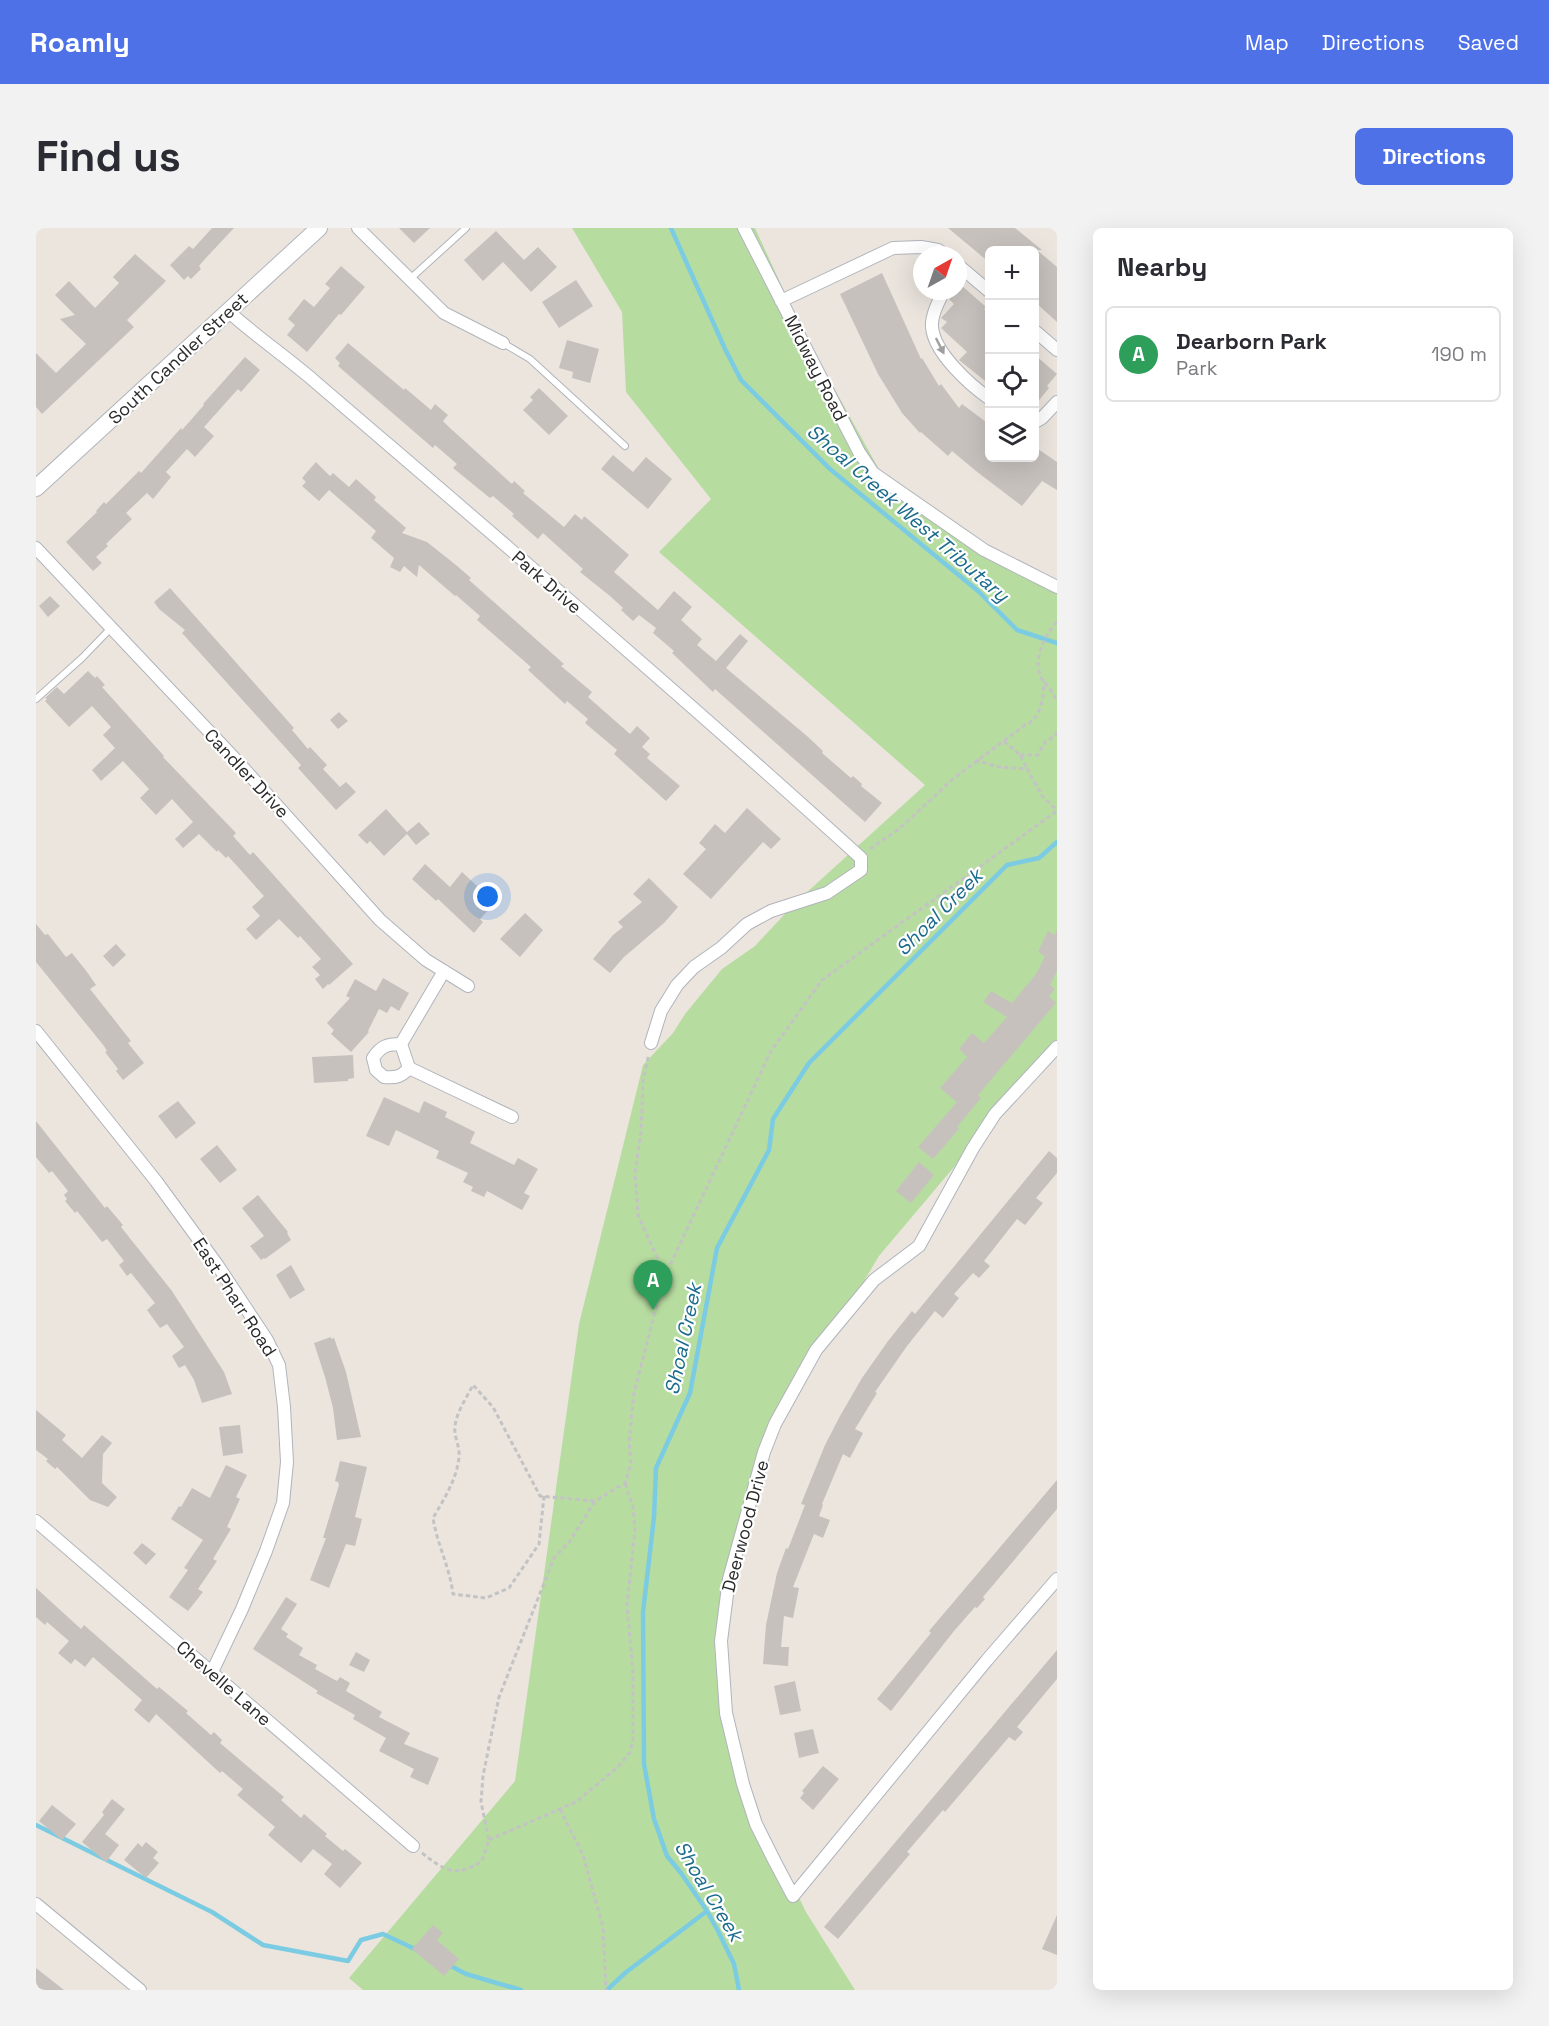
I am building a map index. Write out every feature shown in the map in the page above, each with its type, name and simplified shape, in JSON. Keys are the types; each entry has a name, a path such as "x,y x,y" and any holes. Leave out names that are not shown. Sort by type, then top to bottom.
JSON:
{"main road":[{"name":"South Candler Street","path":"36,488 319,228"}],"street":[{"path":"358,228 444,313 503,344"},
{"name":"Midway Road","path":"744,228 859,452 873,473 984,550 1057,587"},
{"path":"781,301 893,248 913,247"},
{"path":"967,273 985,288"},
{"path":"941,300 932,326 937,341 956,370 969,384 985,395"},
{"name":"Park Drive","path":"229,312 305,373 506,546 789,792 861,858"},
{"path":"1039,334 1057,350"},
{"path":"1039,420 1057,402"},
{"name":"Candler Drive","path":"36,548 237,761 380,920 426,960 468,986"},
{"path":"651,1043 661,1011 677,985 694,967 721,948 747,924 771,911 828,893 861,870 861,858"},
{"path":"444,971 401,1044 409,1068 512,1117"},
{"name":"East Pharr Road","path":"36,1031 156,1181 218,1266 267,1340 279,1365 287,1462 283,1503 242,1609 212,1672"},
{"path":"401,1044 388,1044 379,1049 373,1058 376,1070 384,1077 394,1078 402,1075 409,1068"},
{"name":"Deerwood Drive","path":"1057,1047 994,1114 919,1246 874,1280 816,1350 776,1424 764,1452 729,1579 721,1641 726,1713 743,1784 756,1824 793,1896 1057,1579"},
{"name":"Chevelle Lane","path":"36,1521 413,1846"},
{"path":"36,1904 140,1990"}],"lane":[{"path":"410,279 466,228"},
{"path":"503,344 530,359 625,446"},
{"path":"36,699 82,658 111,628"}],"path":[{"path":"861,858 899,829 975,760 1031,723 1036,717 1044,692 1044,681 1038,666 1039,654 1049,630 1057,621"},
{"path":"1044,681 1050,686 1057,701"},
{"path":"1020,755 1038,755 1045,742 1057,732"},
{"path":"489,1840 576,1802 618,1767 630,1752 633,1740 633,1672 627,1605 635,1530 633,1507 625,1483 631,1464 629,1442 634,1393 663,1280 771,1052 822,980 1057,810 1043,796 1020,755 1004,741"},
{"path":"975,760 999,768 1027,770"},
{"path":"651,1043 643,1080 641,1132 635,1172 638,1215 660,1264 663,1280"},
{"path":"544,1496 539,1544 509,1587 486,1598 453,1594 434,1518 450,1488 459,1457 455,1432 456,1418 473,1385 493,1407 540,1496 544,1496 595,1501"},
{"path":"413,1846 440,1867 457,1872 468,1870 482,1861 489,1840 481,1802 483,1776 499,1697 554,1557 570,1541 595,1501 625,1483"},
{"path":"560,1809 583,1855 603,1928 606,1990"}],"green space":[{"path":"572,228 755,228 803,332 881,473 969,547 1057,586 1057,1048 879,1256 764,1448 720,1635 743,1785 806,1912 855,1990 363,1990 349,1978 515,1781 579,1324 643,1065 673,1033 685,1014 722,969 755,946 794,904 925,785 659,552 711,499 626,392 622,312"}],"building":[{"path":"212,228 234,228 199,266 201,269 191,279 188,276 184,280 170,265 189,246 193,249"},
{"path":"399,228 430,228 414,243"},
{"path":"948,228 1015,228 1037,246 985,246 985,259"},
{"path":"496,231 524,260 538,247 557,267 531,292 503,262 483,281 464,260"},
{"path":"1039,252 1057,267 1057,322 1039,306"},
{"path":"135,254 166,281 127,320 134,327 42,414 36,407 36,353 56,373 86,344 60,319 75,315 55,295 69,281 95,308 119,283 113,277"},
{"path":"341,266 365,287 307,352 287,335 295,325 288,319 304,299 314,307 330,288 325,284"},
{"path":"882,273 921,359 939,386 941,384 959,408 962,404 985,421 985,462 1039,462 1039,450 1057,462 1057,490 1042,481 1022,506 952,451 948,456 920,433 902,413 878,374 840,294"},
{"path":"576,280 593,306 559,328 542,302"},
{"path":"967,290 985,306 985,381 959,360 967,352 941,328 947,322 941,318 954,304 950,300 967,300"},
{"path":"567,340 599,349 590,383 572,378 573,372 559,368"},
{"path":"348,343 431,410 435,404 448,415 443,421 450,428 512,484 514,481 525,491 523,493 564,527 575,514 582,520 584,516 597,527 629,555 614,572 658,610 674,591 692,607 681,620 702,639 697,645 716,661 740,634 748,641 726,668 882,803 865,822 715,689 713,692 672,653 674,651 653,633 656,628 639,615 633,621 621,610 623,608 580,572 583,569 543,533 538,539 493,496 490,498 453,468 457,464 435,445 433,448 338,366 340,363 335,358"},
{"path":"245,357 260,370 241,392 238,389 204,427 214,436 195,457 187,449 166,472 171,477 153,499 147,493 126,513 132,519 96,557 102,563 93,571 66,542 97,512 104,502 106,504 139,471 141,473 181,428 182,430"},
{"path":"1039,358 1057,374 1047,386 1049,388 1039,400"},
{"path":"539,388 568,416 549,435 523,410 533,400 530,397"},
{"path":"613,455 633,472 646,457 672,479 648,509 601,469"},
{"path":"316,462 330,476 333,473 349,487 356,479 376,497 374,500 406,528 402,533 427,542 471,578 469,580 564,664 561,666 592,692 588,697 630,734 637,726 650,738 642,747 650,754 647,758 680,786 666,801 614,754 617,750 585,723 588,719 567,701 565,704 528,670 531,667 477,620 480,616 456,595 419,565 417,577 404,566 400,572 390,567 394,558 371,538 376,531 329,490 319,501 302,486 306,482 302,478"},
{"path":"170,588 294,728 292,730 308,749 310,747 327,765 323,769 340,787 346,782 356,792 336,810 298,768 301,765 182,633 185,630 159,609 154,602"},
{"path":"50,596 60,606 48,617 39,606"},
{"path":"88,671 95,678 97,676 105,685 102,687 163,757 236,833 233,836 250,855 253,852 353,964 329,985 323,989 315,979 320,975 312,967 321,959 300,936 298,938 279,919 256,940 246,929 260,916 252,907 264,896 228,856 226,858 218,850 217,852 199,834 183,848 175,839 193,822 172,799 156,815 140,798 149,789 123,761 101,781 92,770 115,748 103,735 111,727 92,706 69,727 45,701 47,699 45,698 57,687 64,694"},
{"path":"339,712 348,721 338,729 330,720"},
{"path":"747,808 781,839 771,849 763,842 711,899 683,874 706,849 699,843 715,824 725,833"},
{"path":"386,809 407,832 419,822 430,834 416,845 407,834 384,856 370,841 367,844 358,835"},
{"path":"425,864 450,887 462,872 495,903 480,919 483,922 474,933 438,899 436,901 412,879"},
{"path":"649,878 678,907 610,973 593,959 613,935 623,927 618,922 642,902 633,894"},
{"path":"525,913 543,930 520,957 500,939"},
{"path":"36,924 45,935 48,934 66,957 72,953 87,972 96,985 90,989 131,1041 128,1043 144,1063 123,1080 105,1052 107,1051 104,1046 36,962"},
{"path":"1057,929 1057,971 1050,985 1055,989 1049,996 1056,1003 978,1095 981,1098 957,1127 959,1129 933,1159 918,1147 957,1102 940,1088 967,1057 959,1049 972,1033 984,1043 1007,1017 983,1002 991,991 1012,1003 1036,974 1045,956 1038,952 1048,931 1055,935"},
{"path":"116,944 126,955 113,967 103,956"},
{"path":"383,978 409,993 399,1011 391,1006 387,1013 379,1009 369,1032 351,1052 331,1034 334,1030 327,1023 350,998 346,996 355,979 376,991"},
{"path":"353,1055 354,1078 348,1081 314,1083 312,1057"},
{"path":"384,1097 419,1113 424,1101 447,1112 445,1117 475,1132 470,1143 514,1165 518,1158 538,1169 524,1193 530,1196 522,1210 487,1191 484,1197 471,1191 473,1187 463,1182 468,1173 436,1158 439,1151 396,1130 389,1146 366,1136"},
{"path":"178,1101 196,1123 176,1139 158,1116"},
{"path":"36,1121 105,1208 107,1206 123,1225 121,1227 172,1291 224,1372 232,1394 202,1403 194,1380 185,1365 179,1368 172,1356 184,1347 167,1324 160,1328 147,1310 155,1303 131,1273 127,1276 119,1265 124,1261 107,1239 102,1242 77,1211 75,1213 65,1201 67,1199 64,1195 68,1191 52,1171 49,1173 36,1157"},
{"path":"217,1145 237,1170 220,1183 200,1159"},
{"path":"1049,1151 1057,1158 1057,1173 1036,1198 1043,1203 1025,1225 1017,1219 984,1261 990,1266 979,1278 973,1273 954,1294 959,1298 943,1318 935,1311 875,1392 877,1393 855,1429 863,1433 850,1458 843,1454 822,1504 819,1516 830,1520 823,1538 814,1534 793,1587 799,1588 793,1618 784,1616 781,1647 789,1647 788,1666 763,1664 766,1625 777,1573 805,1505 801,1504 825,1445 840,1416 862,1378 888,1341 912,1311 915,1314"},
{"path":"919,1162 934,1175 911,1203 896,1191"},
{"path":"258,1195 288,1232 291,1240 261,1260 250,1246 264,1236 242,1208"},
{"path":"291,1265 305,1290 290,1299 276,1275"},
{"path":"331,1337 331,1339 334,1338 346,1372 361,1437 337,1440 333,1408 314,1343"},
{"path":"36,1410 66,1435 62,1440 82,1458 102,1435 112,1443 103,1454 102,1483 117,1497 108,1507 90,1500 36,1450"},
{"path":"240,1425 243,1453 223,1456 219,1427"},
{"path":"340,1461 367,1467 355,1517 362,1519 355,1546 346,1544 329,1588 310,1580 326,1538 323,1538 339,1485 335,1481"},
{"path":"226,1465 247,1475 236,1497 240,1499 227,1527 231,1529 213,1559 217,1561 198,1589 203,1592 188,1611 169,1597 188,1570 184,1568 203,1540 171,1519 192,1488 210,1498"},
{"path":"1057,1480 1057,1509 983,1597 985,1599 954,1631 891,1711 877,1699 931,1633 929,1631"},
{"path":"142,1543 156,1554 146,1565 133,1553"},
{"path":"36,1588 81,1629 84,1625 157,1689 159,1687 188,1711 186,1713 211,1735 214,1732 222,1740 220,1743 284,1797 281,1800 301,1818 304,1814 327,1834 325,1836 362,1863 340,1888 324,1874 332,1864 313,1849 301,1863 268,1835 275,1827 237,1795 243,1789 222,1771 220,1773 156,1714 149,1723 134,1710 142,1700 93,1657 85,1667 75,1659 71,1664 58,1653 69,1641 47,1622 45,1625 36,1617"},
{"path":"286,1597 297,1604 281,1629 288,1634 286,1637 303,1648 299,1655 317,1665 315,1669 337,1681 340,1677 350,1683 346,1691 382,1712 379,1717 410,1733 404,1744 439,1758 428,1785 410,1777 414,1769 379,1751 386,1738 353,1719 355,1715 316,1693 318,1691 253,1649"},
{"path":"1057,1650 1057,1679 1017,1727 1023,1732 1015,1741 1009,1737 945,1812 943,1810 907,1852 910,1854 838,1939 824,1927"},
{"path":"356,1652 370,1660 364,1672 349,1665"},
{"path":"795,1681 801,1711 780,1715 774,1686"},
{"path":"813,1729 819,1753 799,1758 794,1733"},
{"path":"823,1766 839,1779 813,1810 800,1798 804,1793 802,1791"},
{"path":"112,1799 125,1809 105,1834 119,1845 106,1862 82,1842 104,1815 102,1812"},
{"path":"52,1805 76,1824 62,1840 39,1821"},
{"path":"146,1842 158,1852 153,1858 159,1863 146,1878 124,1860 138,1843 142,1847"},
{"path":"1057,1915 1057,1955 1042,1949"},
{"path":"433,1925 443,1933 437,1940 459,1959 444,1976 412,1949"},
{"path":"36,1968 64,1990 36,1990"}],"waterway":[{"name":"Shoal Creek West Tributary","path":"671,228 741,380 830,469 978,591 1017,630 1057,643"},
{"name":"Shoal Creek","path":"739,1990 734,1964 718,1931 707,1911 667,1856 654,1819 644,1764 643,1612 654,1517 656,1468 690,1393 717,1248 769,1150 773,1119 809,1063 1007,865 1039,858 1057,842"},
{"path":"36,1825 212,1912 263,1945 348,1961 361,1940 383,1934 417,1950"},
{"path":"607,1990 625,1973 707,1911"},
{"path":"447,1964 466,1974 521,1990"}],"place":[{"name":"Dearborn Park","path":"653,1310"}]}
